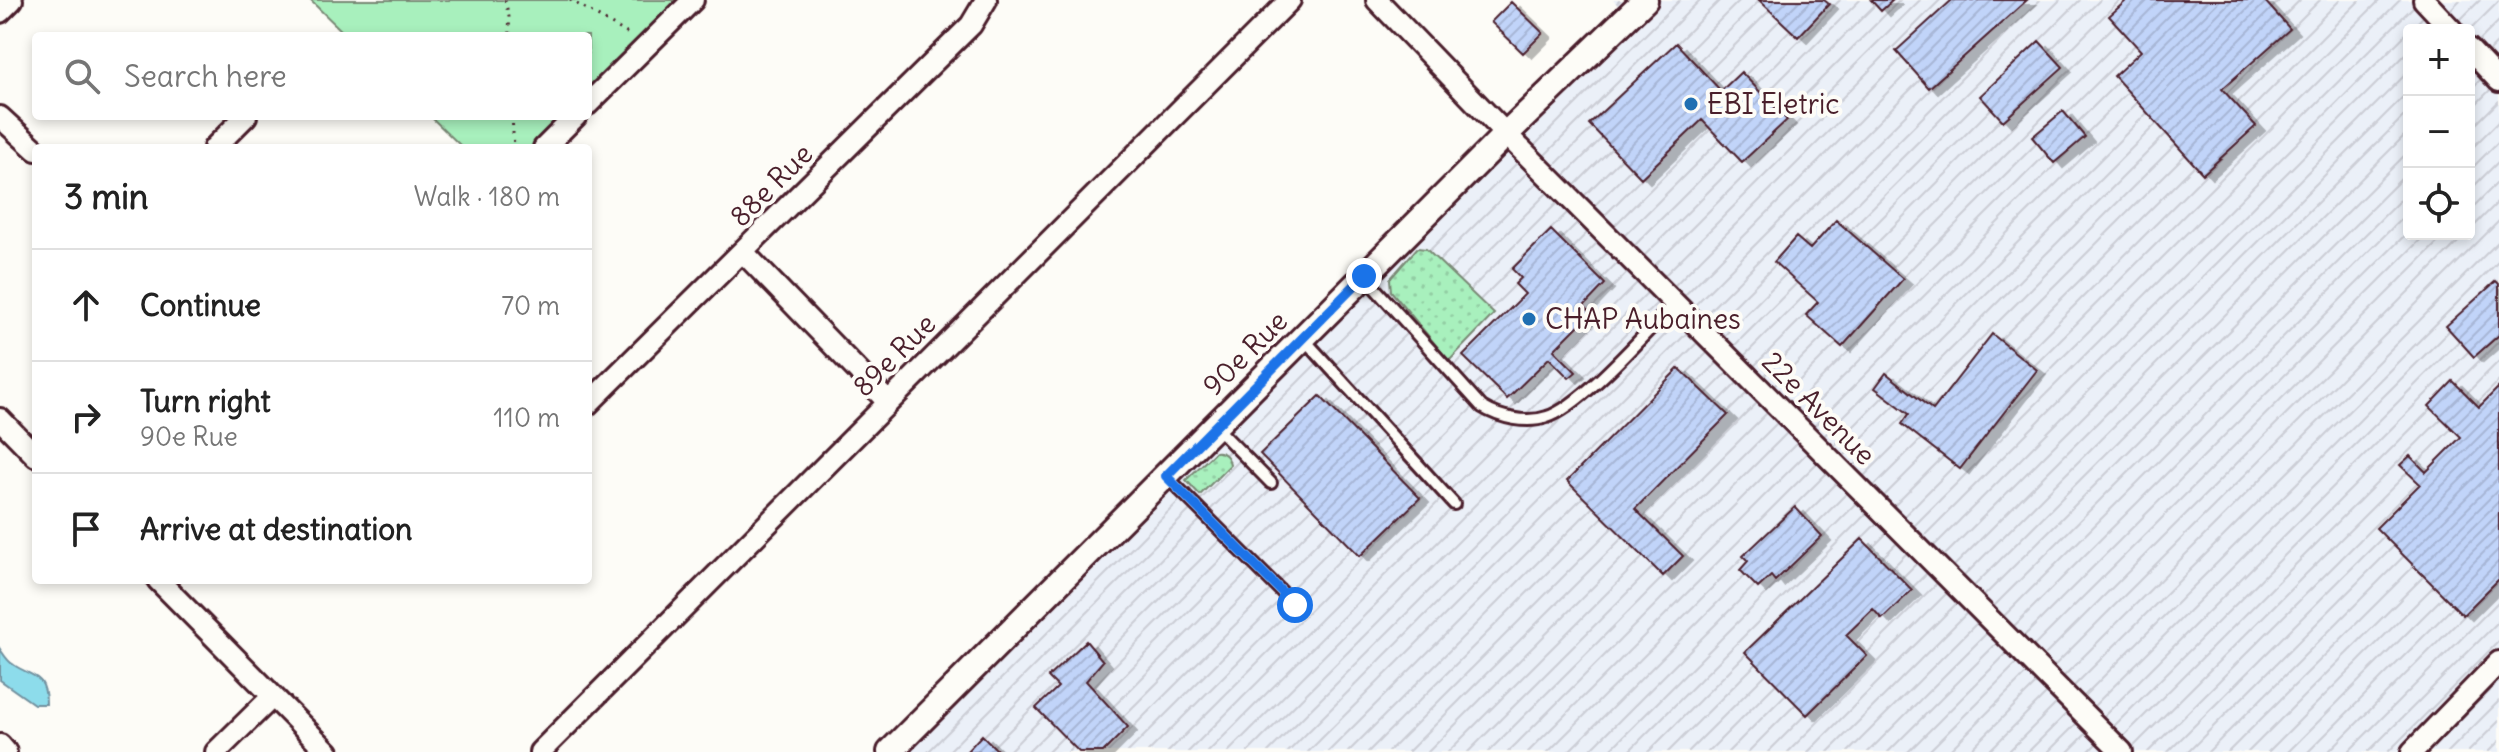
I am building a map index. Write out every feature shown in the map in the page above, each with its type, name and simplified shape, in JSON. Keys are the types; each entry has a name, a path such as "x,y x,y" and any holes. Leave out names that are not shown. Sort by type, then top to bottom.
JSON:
{"street":[{"path":"0,12 12,0"},
{"path":"592,100 693,0"},
{"name":"88e Rue","path":"592,400 971,25 986,0"},
{"name":"89e Rue","path":"540,752 1290,0"},
{"name":"22e Avenue","path":"1377,0 1506,134 2122,752"},
{"name":"90e Rue","path":"890,752 1506,134 1645,0"},
{"path":"2424,0 2446,24"},
{"path":"2475,55 2499,81"},
{"path":"0,117 32,146"},
{"path":"218,144 242,120"},
{"path":"548,144 572,120"},
{"path":"743,252 887,401"},
{"path":"0,419 32,452"},
{"path":"162,584 328,752"},
{"path":"2412,752 2499,662"},
{"path":"216,752 272,697"},
{"path":"0,745 6,752"}],"lane":[{"path":"1364,276 1482,407 1498,416 1515,418 1546,418 1572,406 1675,303"},
{"path":"1303,338 1454,504"},
{"path":"1215,426 1271,483"},
{"path":"1166,476 1295,605"}],"path":[{"path":"505,0 510,32"},
{"path":"570,0 647,46"},
{"path":"512,120 514,144"}],"shaded area":[{"path":"1613,0 2499,0 2499,752 890,752 1628,16"}],"green space":[{"path":"310,0 685,0 592,100 592,32 343,32"},
{"path":"434,120 572,120 548,144 459,144"},
{"path":"1417,248 1426,249 1494,314 1449,361 1391,291 1390,279"},
{"path":"1215,452 1225,455 1230,465 1200,495 1186,480"}],"water":[{"path":"0,649 12,664 38,678 44,687 46,704 34,704 0,680"}],"building":[{"path":"1759,0 1824,0 1829,4 1798,37"},
{"path":"1871,0 1893,0 1881,11"},
{"path":"1952,0 2027,0 1929,88 1896,51"},
{"path":"2127,0 2264,0 2290,29 2222,89 2256,126 2203,174 2114,76 2141,51 2109,16"},
{"path":"1511,2 1543,33 1523,53 1491,22"},
{"path":"2039,41 2063,67 2003,121 1980,96"},
{"name":"EBI Eletric","path":"1676,43 1721,91 1741,72 1787,120 1742,162 1702,120 1641,178 1589,124"},
{"path":"2063,111 2085,137 2054,163 2032,137"},
{"path":"1836,220 1903,279 1842,347 1806,315 1818,302 1774,262 1796,237 1810,249"},
{"path":"1551,230 1605,284 1584,306 1591,313 1554,350 1576,372 1569,378 1549,358 1507,399 1463,356 1525,294 1515,284 1521,278 1512,269"},
{"path":"2496,281 2499,284 2499,335 2474,357 2446,326"},
{"path":"1992,334 2037,370 1960,469 1902,424 1909,414 1875,388 1886,373 1933,410"},
{"path":"1679,368 1728,415 1635,509 1683,556 1663,576 1567,481"},
{"path":"2453,381 2479,407 2499,387 2499,579 2463,615 2376,528 2420,484 2400,465 2410,456 2426,472 2461,437 2429,406"},
{"path":"1320,396 1420,498 1360,556 1260,454"},
{"path":"1795,507 1822,536 1775,581 1771,576 1758,588 1740,570 1748,561 1743,556"},
{"path":"1862,539 1912,590 1882,619 1873,609 1846,635 1867,656 1807,715 1745,652"},
{"path":"1086,641 1103,661 1086,681 1128,727 1103,752 1079,752 1036,708 1058,687 1048,677"},
{"path":"982,735 999,752 966,752"}],"place":[{"name":"EBI Eletric","path":"1691,104"},
{"name":"CHAP Aubaines","path":"1529,319"}],"route":[{"path":"1295,605 1166,476 1364,276"}]}
